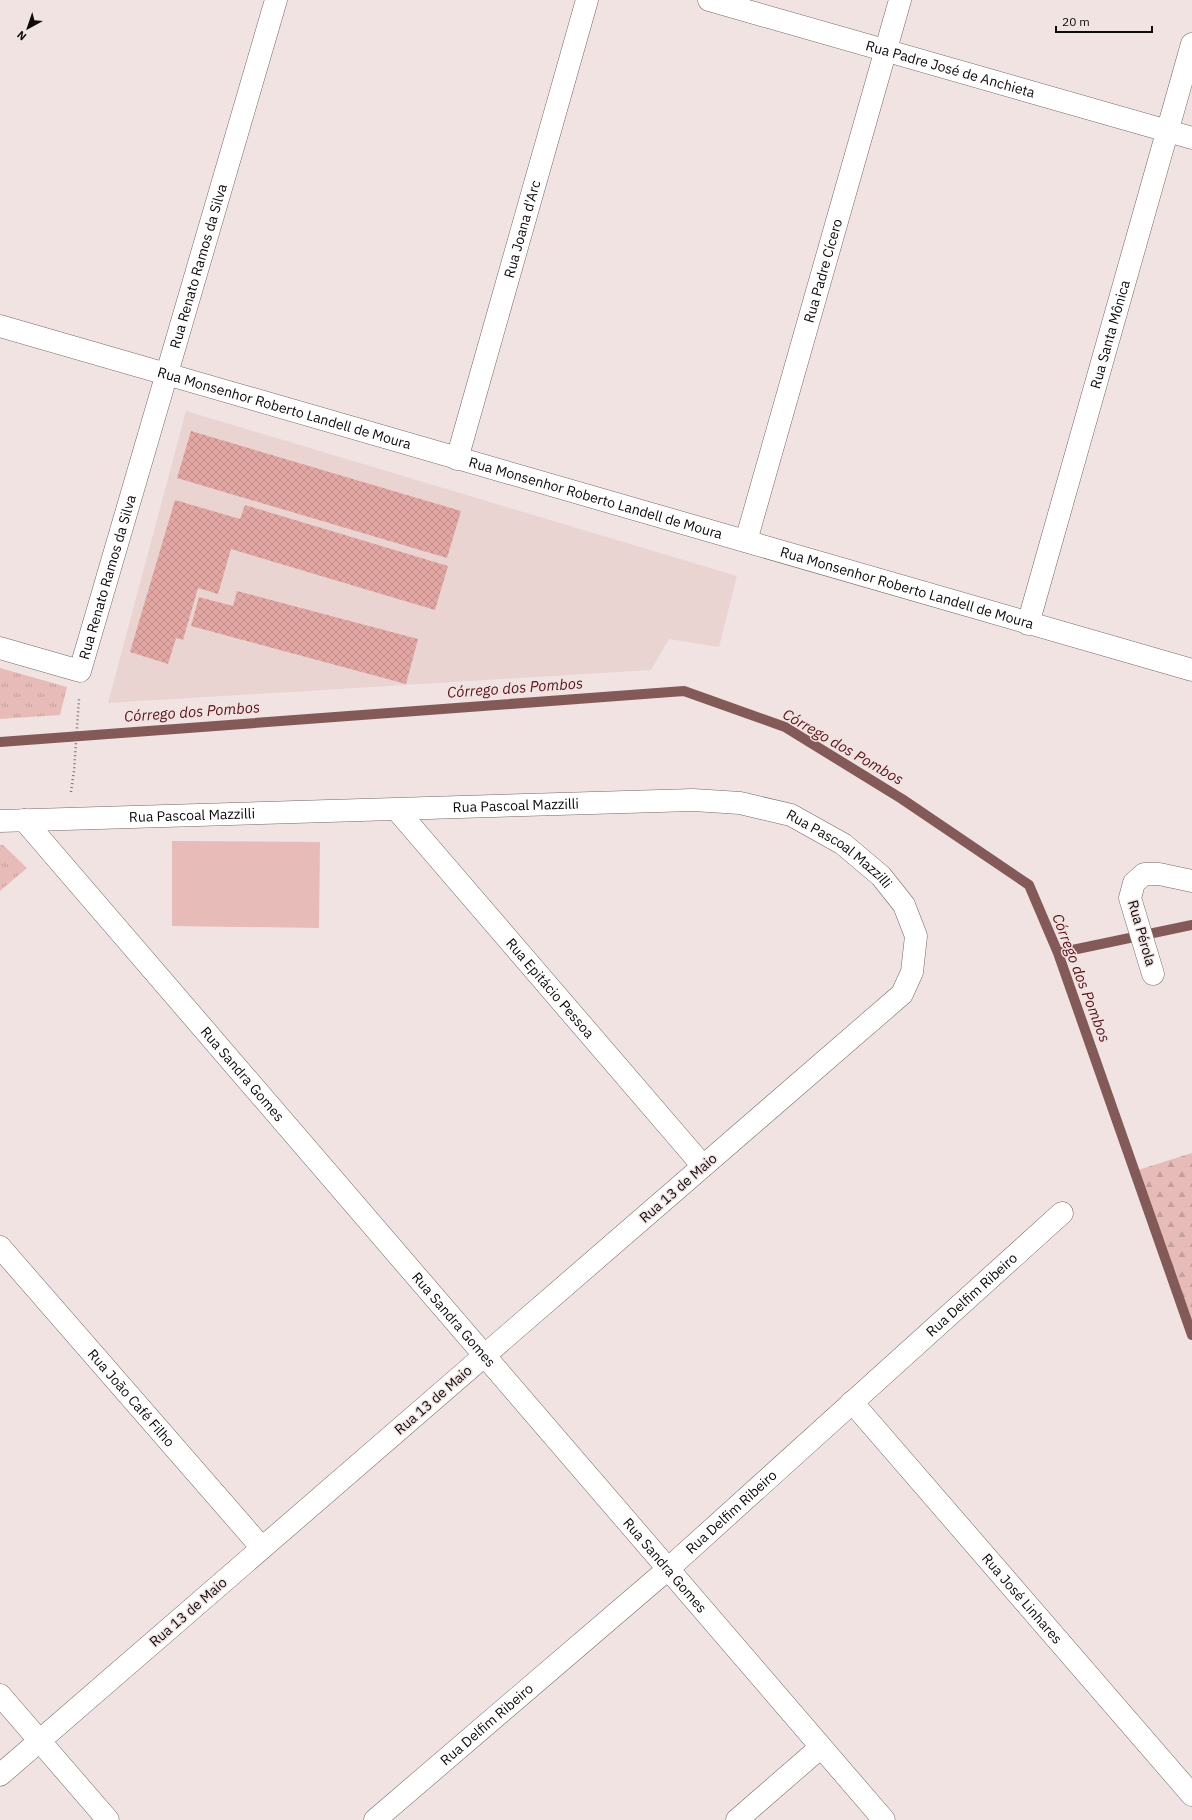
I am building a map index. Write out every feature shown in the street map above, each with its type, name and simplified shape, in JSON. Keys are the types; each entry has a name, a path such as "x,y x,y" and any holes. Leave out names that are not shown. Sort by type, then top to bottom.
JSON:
{"street":[{"name":"Rua Renato Ramos da Silva","path":"0,648 80,671 276,0"},
{"name":"Rua Joana d'Arc","path":"457,459 587,0"},
{"name":"Rua Padre José de Anchieta","path":"709,0 1192,138"},
{"name":"Rua Padre Cícero","path":"746,541 900,0"},
{"name":"Rua Santa Mônica","path":"1028,624 1192,44"},
{"name":"Rua Monsenhor Roberto Landell de Moura","path":"0,326 457,459 746,541 1028,624 1192,670"},
{"name":"Rua Pascoal Mazzilli","path":"0,821 692,800 740,803 791,815 843,844 881,876 904,905 916,936 912,972 902,994"},
{"name":"Rua Epitácio Pessoa","path":"397,810 703,1166"},
{"name":"Rua Sandra Gomes","path":"24,820 884,1820"},
{"name":"Rua Pérola","path":"1154,974 1130,898 1134,883 1144,874 1159,874 1192,881"},
{"name":"Rua 13 de Maio","path":"0,1775 902,994"},
{"name":"Rua Delfim Ribeiro","path":"375,1820 668,1569 1062,1213"},
{"name":"Rua João Café Filho","path":"0,1247 262,1548"},
{"name":"Rua José Linhares","path":"852,1402 1192,1795"},
{"path":"0,1695 108,1820"},
{"path":"737,1820 821,1747"}],"path":[{"path":"74,771 78,725"}],"shaded area":[{"path":"186,411 737,576 719,647 669,639 651,670 108,703"}],"green space":[{"path":"0,668 67,687 60,715 0,719"},
{"path":"172,841 320,842 319,928 172,926"},
{"path":"0,845 3,845 27,868 0,891"},
{"path":"1192,1153 1192,1335 1135,1171"}],"building":[{"path":"191,431 461,511 447,558 177,478"},
{"path":"175,500 240,519 245,505 448,566 435,610 231,549 218,594 198,588 183,640 176,638 168,664 130,652"},
{"path":"237,591 418,639 406,684 191,626 199,597 233,606"}],"waterway":[{"name":"Córrego dos Pombos","path":"0,742 684,691 785,727 902,799 1029,885 1058,953 1192,1335"},
{"path":"1058,953 1192,925"}]}
